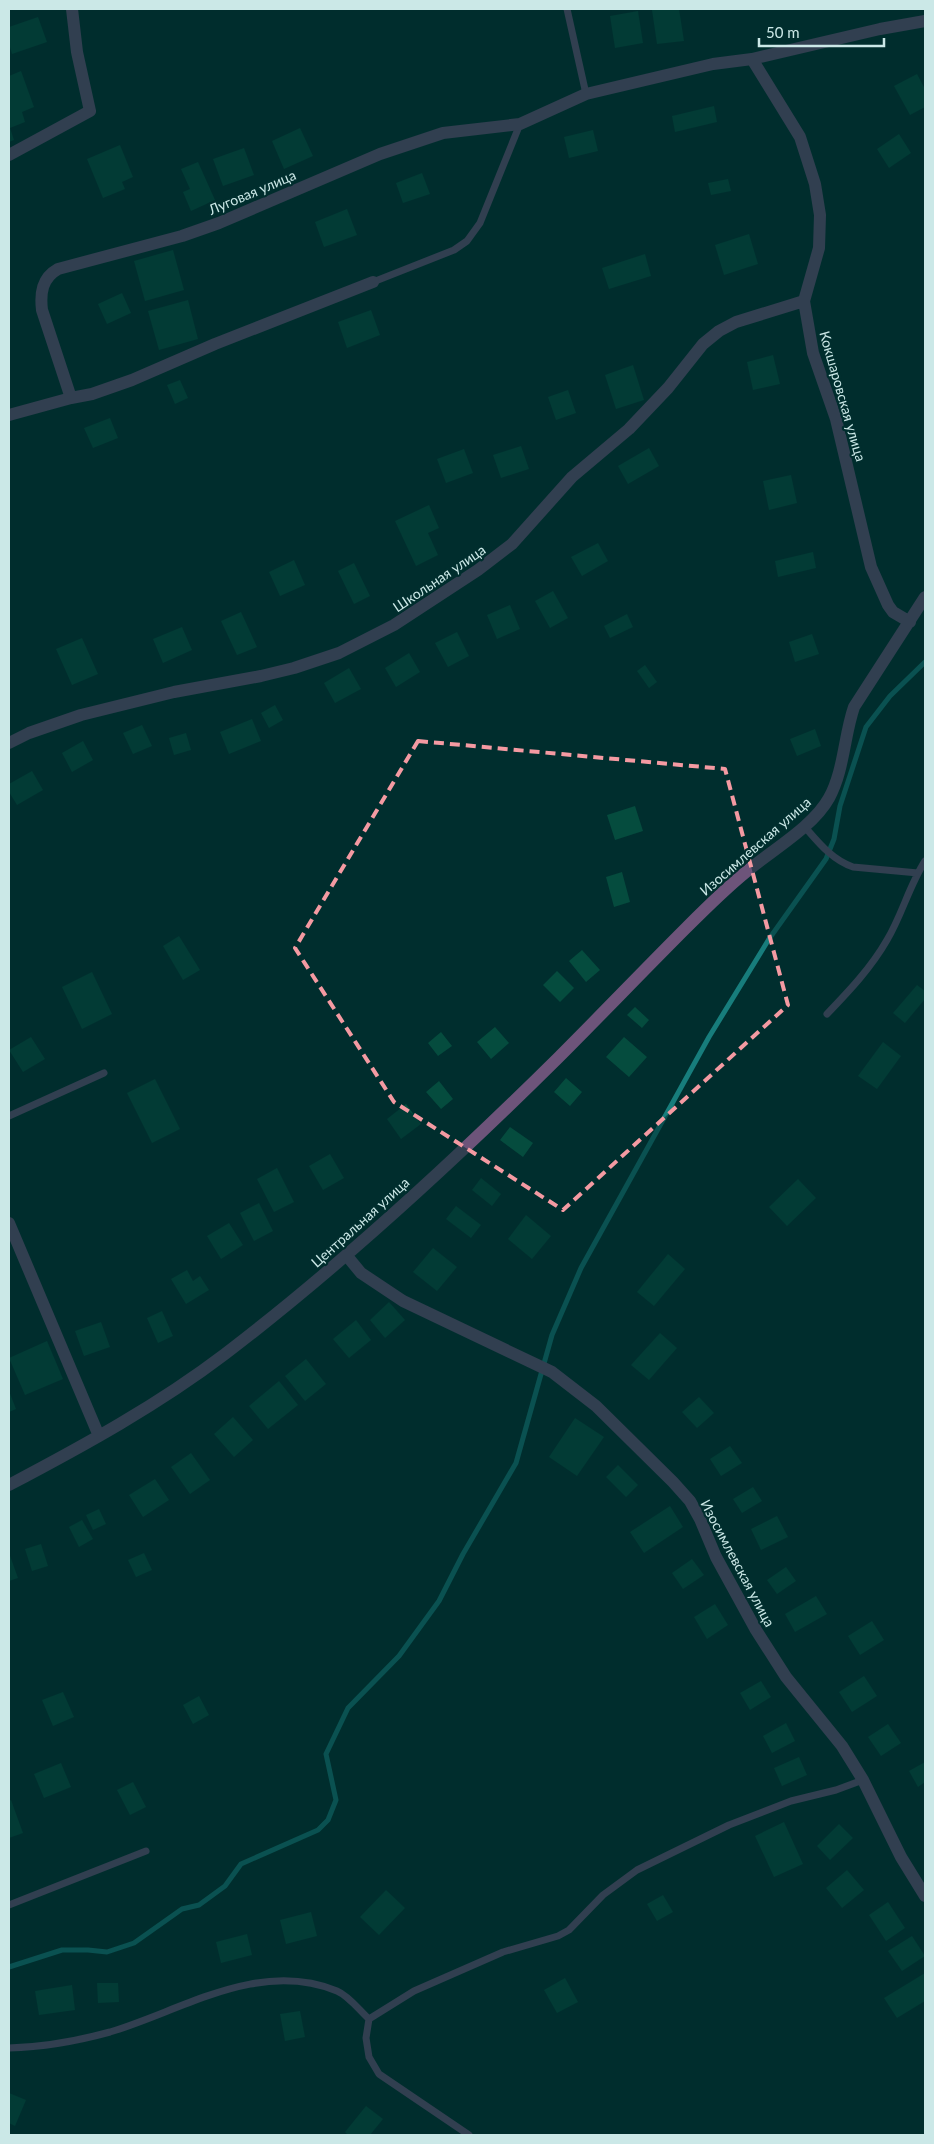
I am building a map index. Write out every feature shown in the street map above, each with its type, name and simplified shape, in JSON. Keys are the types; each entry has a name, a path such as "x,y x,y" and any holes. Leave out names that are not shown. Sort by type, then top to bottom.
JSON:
{"street":[{"path":"9,155 90,111 77,52 72,9"},
{"name":"Луговая улица","path":"71,398 42,310 42,287 52,272 58,269 182,236 219,223 380,154 443,133 520,124 586,94 713,64 752,59 925,21"},
{"name":"Кокшаровская улица","path":"752,59 800,137 815,184 820,215 819,248 804,302 813,354 836,419 871,567 888,605 894,612 910,622"},
{"path":"9,415 92,394 132,380 215,344 373,282"},
{"name":"Школьная улица","path":"9,743 29,733 82,714 174,692 262,676 294,668 339,653 394,625 478,570 512,544 572,477 629,429 668,388 703,344 719,331 736,322 804,302"},
{"name":"Изосимлевская улица","path":"687,927 746,872 819,812 829,797 836,780 848,724 854,707 925,598"},
{"name":"Центральная улица","path":"9,1485 99,1436 162,1398 223,1356 347,1256 557,1059 687,927"},
{"path":"9,1223 99,1436"},
{"name":"Изосимлевская улица","path":"347,1256 361,1273 403,1301 552,1372 596,1406 672,1482 690,1502 700,1519 716,1557 756,1630 786,1677 842,1746 863,1780 902,1858 925,1896"}],"lane":[{"path":"567,9 586,94"},
{"path":"373,282 454,250 467,241 480,223 520,124"},
{"path":"804,826 824,848 845,864 853,867 918,873"},
{"path":"827,1014 861,978 888,939 925,861"},
{"path":"9,1116 104,1072"},
{"path":"368,2019 414,1991 503,1952 558,1936 579,1922 603,1895 637,1870 721,1829 791,1801 836,1790 863,1780"},
{"path":"9,1906 146,1851"},
{"path":"9,2048 65,2043 112,2031 193,2001 246,1985 282,1980 315,1984 340,1992 368,2019"},
{"path":"368,2019 366,2038 369,2057 379,2074 469,2135"}],"highlighted area":[{"path":"418,741 725,769 788,1005 563,1210 394,1102 295,948"}],"building":[{"path":"679,9 684,41 657,44 652,10"},
{"path":"638,11 643,43 615,48 610,16"},
{"path":"38,17 47,42 12,54 9,44 9,27"},
{"path":"21,71 34,107 22,112 25,122 10,128 14,140 9,142 9,76"},
{"path":"917,74 925,89 925,107 910,115 894,86"},
{"path":"714,106 717,122 675,132 672,116"},
{"path":"300,128 313,156 284,169 272,141"},
{"path":"593,130 598,151 569,158 564,137"},
{"path":"899,134 911,153 889,168 877,149"},
{"path":"120,145 133,177 122,182 125,189 103,198 87,159"},
{"path":"244,148 254,175 223,186 213,159"},
{"path":"198,162 215,200 191,211 183,192 190,189 181,169"},
{"path":"422,173 430,194 403,203 396,183"},
{"path":"728,179 731,191 711,195 708,183"},
{"path":"347,209 357,235 324,247 315,222"},
{"path":"749,234 758,264 724,275 715,245"},
{"path":"173,250 184,290 145,301 134,261"},
{"path":"645,254 651,276 609,289 602,268"},
{"path":"122,293 131,313 107,324 98,304"},
{"path":"188,300 198,339 159,350 148,311"},
{"path":"371,310 380,335 347,348 338,322"},
{"path":"773,355 780,384 753,390 747,362"},
{"path":"633,365 644,400 616,409 605,375"},
{"path":"180,380 188,398 175,404 167,385"},
{"path":"568,390 576,413 556,420 548,397"},
{"path":"110,418 118,438 93,448 84,428"},
{"path":"521,446 529,469 501,478 493,455"},
{"path":"649,448 659,466 628,484 618,466"},
{"path":"464,449 473,473 446,483 437,459"},
{"path":"791,475 797,503 769,510 763,481"},
{"path":"429,505 439,528 428,533 438,555 416,566 395,521"},
{"path":"598,543 608,561 582,576 571,557"},
{"path":"813,552 816,568 778,577 775,561"},
{"path":"294,560 305,585 280,596 269,572"},
{"path":"354,563 370,596 354,604 338,571"},
{"path":"553,591 568,618 550,628 535,601"},
{"path":"510,605 520,629 497,639 487,615"},
{"path":"241,612 257,647 237,655 221,621"},
{"path":"627,614 633,627 610,638 604,626"},
{"path":"182,627 192,650 163,663 153,639"},
{"path":"457,632 469,656 448,667 435,643"},
{"path":"812,634 819,654 795,662 789,642"},
{"path":"82,638 98,674 72,685 56,649"},
{"path":"409,653 420,672 396,687 385,668"},
{"path":"645,665 657,682 649,688 637,671"},
{"path":"349,668 361,689 335,703 324,683"},
{"path":"275,705 283,720 269,728 261,713"},
{"path":"252,719 261,741 229,754 220,732"},
{"path":"142,725 152,746 133,754 123,733"},
{"path":"815,729 821,746 797,756 790,739"},
{"path":"186,733 191,750 174,755 169,738"},
{"path":"83,741 93,760 72,772 62,753"},
{"path":"32,771 43,790 17,805 9,792 9,784"},
{"path":"635,806 643,831 615,840 607,815"},
{"path":"622,872 630,902 614,907 606,877"},
{"path":"179,936 200,970 183,980 163,946"},
{"path":"582,950 600,970 586,982 569,961"},
{"path":"557,971 574,988 560,1002 543,985"},
{"path":"92,972 112,1014 82,1029 62,987"},
{"path":"917,985 925,991 925,999 905,1023 893,1013"},
{"path":"635,1007 649,1020 642,1028 627,1015"},
{"path":"495,1027 509,1043 491,1059 477,1042"},
{"path":"441,1032 452,1046 438,1056 428,1043"},
{"path":"31,1037 45,1059 23,1072 9,1050"},
{"path":"624,1037 647,1057 629,1077 606,1057"},
{"path":"883,1042 901,1056 877,1089 858,1076"},
{"path":"566,1078 582,1092 570,1106 554,1092"},
{"path":"155,1079 180,1129 152,1143 127,1093"},
{"path":"439,1081 453,1099 441,1109 426,1092"},
{"path":"406,1104 421,1124 401,1139 387,1119"},
{"path":"510,1127 533,1143 523,1157 500,1140"},
{"path":"330,1154 344,1178 323,1190 309,1166"},
{"path":"277,1168 294,1202 274,1212 257,1179"},
{"path":"481,1178 501,1194 492,1206 472,1190"},
{"path":"798,1179 816,1198 787,1226 769,1207"},
{"path":"259,1203 273,1231 254,1241 240,1213"},
{"path":"456,1206 481,1225 471,1238 446,1219"},
{"path":"526,1215 551,1236 532,1259 508,1239"},
{"path":"229,1223 243,1245 221,1259 207,1236"},
{"path":"433,1248 457,1267 437,1291 413,1272"},
{"path":"668,1254 685,1269 654,1306 637,1292"},
{"path":"187,1270 193,1281 200,1276 209,1290 186,1304 171,1279"},
{"path":"389,1302 405,1320 385,1338 370,1320"},
{"path":"162,1311 173,1336 158,1343 147,1318"},
{"path":"356,1320 371,1340 349,1358 333,1339"},
{"path":"101,1322 110,1347 84,1356 75,1331"},
{"path":"660,1333 677,1348 649,1380 631,1365"},
{"path":"47,1341 63,1379 25,1395 9,1358"},
{"path":"306,1359 326,1384 305,1401 285,1376"},
{"path":"279,1381 298,1405 268,1429 249,1406"},
{"path":"9,1391 16,1409 9,1412"},
{"path":"699,1397 714,1413 697,1428 682,1412"},
{"path":"233,1417 253,1440 234,1457 214,1434"},
{"path":"575,1418 604,1437 577,1476 549,1457"},
{"path":"730,1446 742,1463 721,1476 710,1459"},
{"path":"191,1453 210,1480 190,1494 171,1467"},
{"path":"618,1465 638,1485 626,1497 606,1477"},
{"path":"155,1479 169,1500 143,1517 129,1495"},
{"path":"753,1487 762,1501 742,1513 733,1499"},
{"path":"670,1506 683,1527 644,1553 630,1532"},
{"path":"99,1509 106,1524 93,1530 86,1515"},
{"path":"777,1516 788,1537 761,1550 751,1529"},
{"path":"82,1520 93,1539 79,1547 69,1527"},
{"path":"41,1544 48,1566 32,1571 25,1549"},
{"path":"9,1553 18,1578 9,1581"},
{"path":"144,1553 152,1570 136,1577 128,1560"},
{"path":"692,1559 704,1575 683,1589 672,1573"},
{"path":"786,1567 796,1581 777,1594 767,1580"},
{"path":"816,1596 827,1614 795,1632 785,1614"},
{"path":"715,1604 728,1625 707,1639 694,1617"},
{"path":"872,1621 884,1640 860,1655 848,1636"},
{"path":"864,1676 877,1696 852,1712 839,1692"},
{"path":"761,1681 771,1697 750,1710 740,1693"},
{"path":"63,1692 74,1717 53,1726 42,1700"},
{"path":"199,1696 209,1715 193,1724 183,1705"},
{"path":"786,1723 795,1741 772,1753 763,1736"},
{"path":"888,1724 901,1743 881,1756 868,1737"},
{"path":"799,1757 807,1775 782,1786 774,1768"},
{"path":"925,1762 925,1782 918,1787 909,1771"},
{"path":"61,1763 71,1787 44,1798 34,1774"},
{"path":"133,1782 146,1807 130,1815 117,1790"},
{"path":"11,1800 23,1833 9,1838 9,1801"},
{"path":"784,1822 803,1864 774,1877 755,1836"},
{"path":"839,1824 853,1838 830,1860 817,1846"},
{"path":"847,1870 864,1890 842,1908 826,1888"},
{"path":"386,1890 405,1908 379,1935 360,1917"},
{"path":"663,1895 673,1912 657,1921 647,1904"},
{"path":"888,1902 905,1928 886,1941 869,1915"},
{"path":"311,1912 317,1936 286,1944 280,1920"},
{"path":"247,1934 252,1955 221,1963 216,1942"},
{"path":"912,1936 925,1956 902,1971 888,1951"},
{"path":"925,1973 925,2001 897,2018 884,1998"},
{"path":"565,1978 578,2002 557,2013 544,1990"},
{"path":"97,1983 118,1983 119,2002 98,2003"},
{"path":"72,1985 75,2010 39,2015 35,1991"},
{"path":"300,2011 305,2037 285,2041 280,2014"},
{"path":"9,2093 26,2100 15,2126 9,2123"},
{"path":"366,2106 383,2119 370,2135 348,2135 345,2132"}],"waterway":[{"path":"9,1967 62,1950 107,1952 134,1943 182,1909 199,1905 225,1886 241,1864 318,1830 328,1820 336,1800 326,1754 348,1708 399,1656 439,1601 463,1554 516,1463 552,1335 581,1268 709,1037 769,939 826,859 834,839 840,806 866,727 890,696 925,662"}]}
